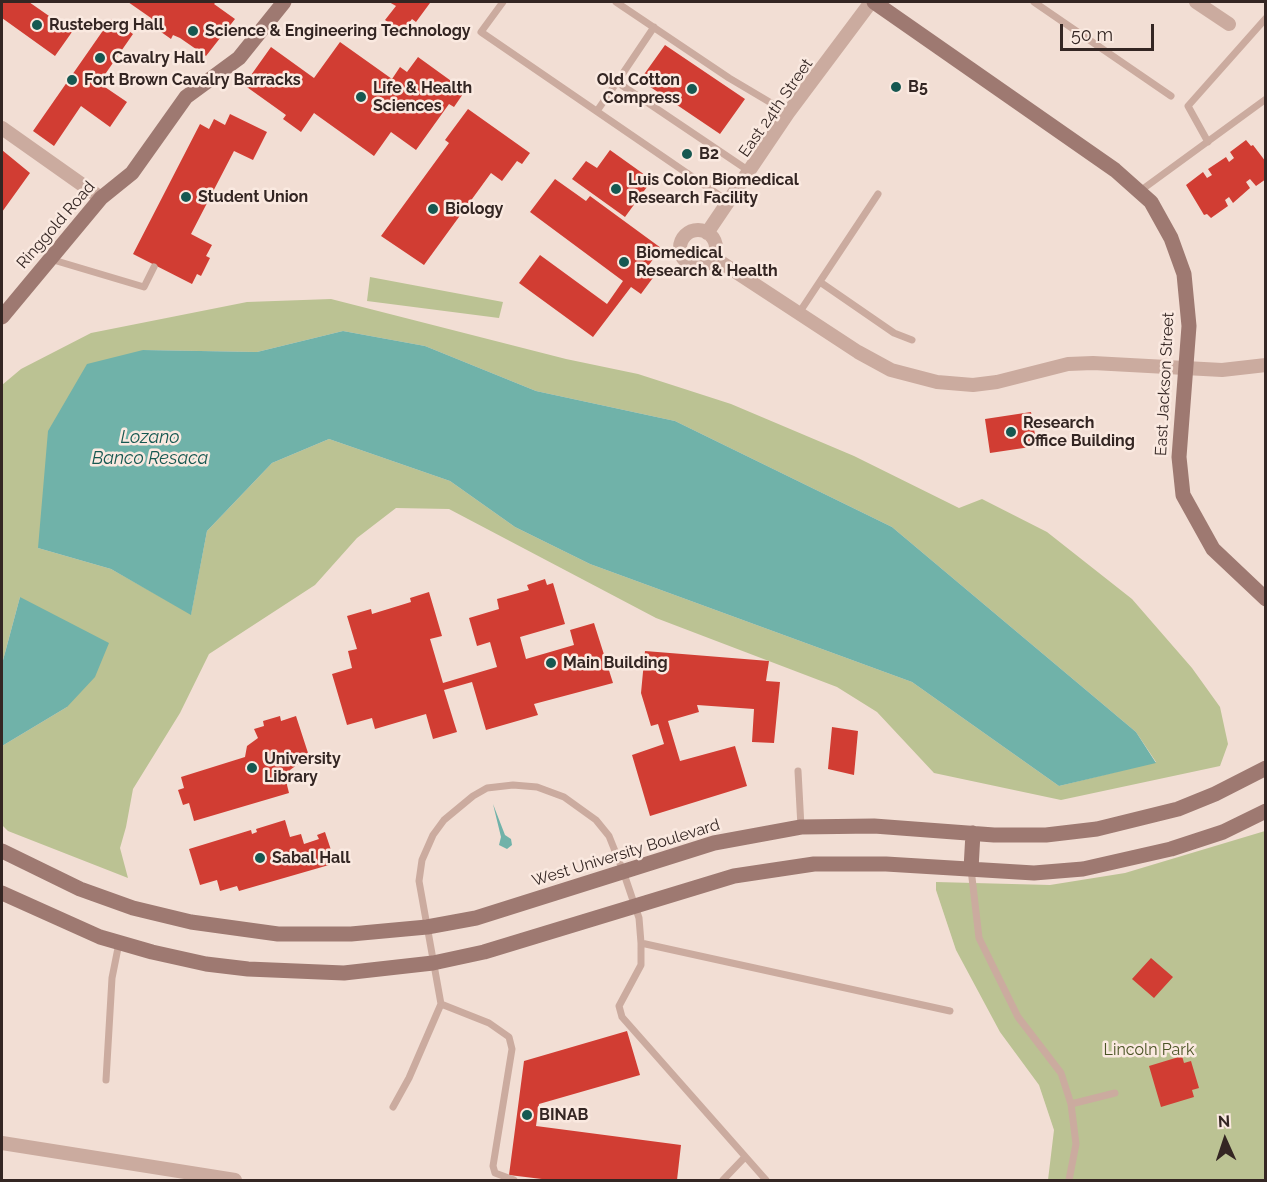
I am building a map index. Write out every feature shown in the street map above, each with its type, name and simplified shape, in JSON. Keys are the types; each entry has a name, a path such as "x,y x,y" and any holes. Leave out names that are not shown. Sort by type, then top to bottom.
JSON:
{"main road":[{"name":"Ringgold Road","path":"2,317 101,198 132,173 186,97 239,58 284,2"},
{"name":"East Jackson Street","path":"872,2 1116,170 1151,202 1170,238 1184,274 1189,326 1179,457 1183,495 1213,549 1266,599"},
{"name":"West University Boulevard","path":"2,850 40,871 107,899 200,924 278,934 319,935 427,927 476,918 714,843 801,827 874,825 973,833 1046,835 1136,821 1215,794 1266,768"},
{"path":"2,893 58,920 119,943 206,964 291,972 344,973 433,963 484,952 734,876 814,864 886,864 1034,873 1083,869 1171,849 1223,832 1266,812"},
{"path":"971,869 973,833"}],"street":[{"name":"East 24th Street","path":"707,232 751,171 788,113 872,2"},
{"path":"1196,2 1229,24"},
{"path":"2,128 101,198"},
{"path":"696,230 707,232 715,243 713,257 705,264 694,265 684,260 680,250 686,234 696,230"},
{"path":"713,257 891,370 937,382 973,385 997,382 1068,364 1222,370 1266,365"},
{"path":"2,1143 235,1180"}],"lane":[{"path":"502,2 481,32 729,202"},
{"path":"616,2 729,78 788,113"},
{"path":"1034,2 1172,96"},
{"path":"1208,142 1188,106 1266,18"},
{"path":"597,111 654,27"},
{"path":"617,81 751,171"},
{"path":"1140,191 1266,99"},
{"path":"799,313 878,194"},
{"path":"50,259 144,287 154,267"},
{"path":"820,282 894,333 912,340"},
{"path":"798,771 801,827"},
{"path":"393,1107 409,1078 441,1004 419,881 422,860 433,835 460,806 488,788 513,785 537,787 555,792 596,819 609,836 623,871 635,906 641,943 641,965 619,1006 622,1017 766,1180"},
{"path":"971,869 979,938 1018,1017 1061,1073 1071,1104 1076,1144 1070,1180"},
{"path":"106,1080 112,978 119,943"},
{"path":"641,943 950,1011"},
{"path":"441,1004 489,1023 509,1036 512,1049 493,1166 495,1173 514,1180"},
{"path":"1071,1104 1115,1093"},
{"path":"723,1180 745,1157"}],"green space":[{"path":"370,277 503,302 499,318 367,301"},
{"path":"331,299 566,359 638,374 731,404 854,456 959,508 982,499 1047,532 1132,599 1192,668 1220,707 1228,744 1220,766 1061,800 934,773 877,712 837,687 656,618 449,509 396,508 357,538 315,585 209,654 180,713 133,789 120,848 128,878 8,831 2,825 2,746 67,707 20,597 2,664 2,385 21,369 91,333 247,302","holes":["343,331 425,346 536,391 675,421 892,527 1136,732 1156,762 1059,786 912,682 590,564 515,527 450,481 329,439 272,463 207,531 191,614 111,569 38,548 143,350 257,352"]},
{"name":"Lincoln Park","path":"1265,831 1265,1180 1048,1180 1054,1130 1039,1085 1000,1032 956,950 936,890 936,882 1050,885 1125,873"}],"water":[{"name":"Lozano Banco Resaca","path":"343,331 425,346 536,391 675,421 892,527 1136,732 1156,763 1059,786 912,682 590,564 515,527 450,481 329,439 272,463 207,531 191,615 111,569 38,548 48,431 87,364 143,350 257,352"},
{"path":"20,597 109,643 95,677 67,707 2,746 2,664"},
{"path":"493,804 505,835 511,839 512,845 507,849 499,845 501,837"}],"building":[{"name":"Rusteberg Hall","path":"2,2 29,2 72,32 55,56 2,18"},
{"name":"Science & Engineering Technology","path":"128,2 216,2 214,4 235,19 206,56 180,38 173,35 171,39 154,27 156,24 151,18"},
{"path":"389,2 430,3 416,22 412,19 402,32 385,20 396,6"},
{"name":"Cavalry Hall","path":"111,19 133,34 99,83 127,102 110,127 81,106 54,146 33,131"},
{"name":"Life & Health Sciences","path":"340,42 392,79 400,67 407,72 418,57 465,91 454,107 449,104 416,150 391,132 374,156 314,113 301,132 283,119 286,115 244,85 271,47 314,78"},
{"name":"Old Cotton Compress","path":"665,45 745,99 720,134 640,80"},
{"name":"Biology","path":"468,109 530,153 522,164 517,161 502,181 491,173 424,265 381,236 449,143 445,140"},
{"name":"Student Union","path":"230,114 267,132 253,160 234,151 191,234 212,245 206,256 210,258 201,276 197,274 192,284 133,254 200,124 209,129 214,119 225,125"},
{"path":"1246,140 1251,146 1253,145 1266,162 1266,179 1256,186 1250,179 1246,182 1250,188 1233,203 1229,197 1225,200 1228,206 1211,218 1207,214 1204,215 1186,185 1203,172 1207,178 1212,175 1208,169 1226,157 1229,162 1234,158 1230,152"},
{"path":"2,150 30,173 2,212"},
{"name":"Luis Colon Biomedical Research Facility","path":"610,150 652,180 625,217 572,179 586,161 597,168"},
{"name":"Biomedical Research & Health","path":"555,179 586,201 590,196 661,248 646,269 655,275 641,294 631,287 593,337 519,283 540,255 607,304 623,281 530,212"},
{"name":"Research Office Building","path":"1031,412 1037,446 990,453 985,419"},
{"name":"Main Building","path":"545,579 547,585 553,583 565,624 520,637 526,659 574,645 570,630 594,623 613,683 534,704 538,715 486,730 472,682 444,690 457,732 433,739 426,714 375,729 372,718 347,725 332,674 352,668 348,651 357,649 347,616 371,609 372,614 411,602 410,598 429,592 442,636 430,639 443,683 497,667 490,642 477,646 469,618 499,609 497,599 529,590 527,585"},
{"path":"645,651 769,661 766,681 780,682 774,743 752,742 754,709 697,705 699,712 668,721 680,761 735,746 747,786 650,816 632,755 664,744 658,724 651,726 641,693"},
{"name":"University Library","path":"280,716 281,721 296,716 309,756 290,770 287,785 289,793 194,821 189,803 183,805 178,790 184,788 181,777 245,757 247,746 258,738 254,729 264,726 263,721"},
{"path":"832,727 858,731 854,775 828,769"},
{"name":"Sabal Hall","path":"285,820 290,837 301,834 304,844 319,839 317,835 325,832 331,850 325,852 329,865 239,891 237,886 220,891 217,880 200,885 189,849 251,830 252,834 257,832 256,829"},
{"path":"1151,958 1173,977 1154,998 1132,979"},
{"name":"BINAB","path":"627,1031 640,1075 539,1104 536,1126 681,1145 677,1180 550,1180 509,1175 524,1061"},
{"path":"1182,1056 1184,1063 1191,1061 1199,1088 1192,1090 1194,1097 1161,1107 1149,1066"}],"place":[{"name":"Rusteberg Hall","path":"37,25"},
{"name":"Science & Engineering Technology","path":"193,31"},
{"name":"Cavalry Hall","path":"100,58"},
{"name":"Fort Brown Cavalry Barracks","path":"72,80"},
{"name":"B5","path":"896,87"},
{"name":"Old Cotton Compress","path":"692,89"},
{"name":"Life & Health Sciences","path":"361,97"},
{"name":"B2","path":"687,154"},
{"name":"Luis Colon Biomedical Research Facility","path":"616,189"},
{"name":"Student Union","path":"186,197"},
{"name":"Biology","path":"433,209"},
{"name":"Biomedical Research & Health","path":"624,262"},
{"name":"Research Office Building","path":"1011,432"},
{"name":"Main Building","path":"551,663"},
{"name":"University Library","path":"252,768"},
{"name":"Sabal Hall","path":"260,858"},
{"name":"BINAB","path":"527,1115"}]}
